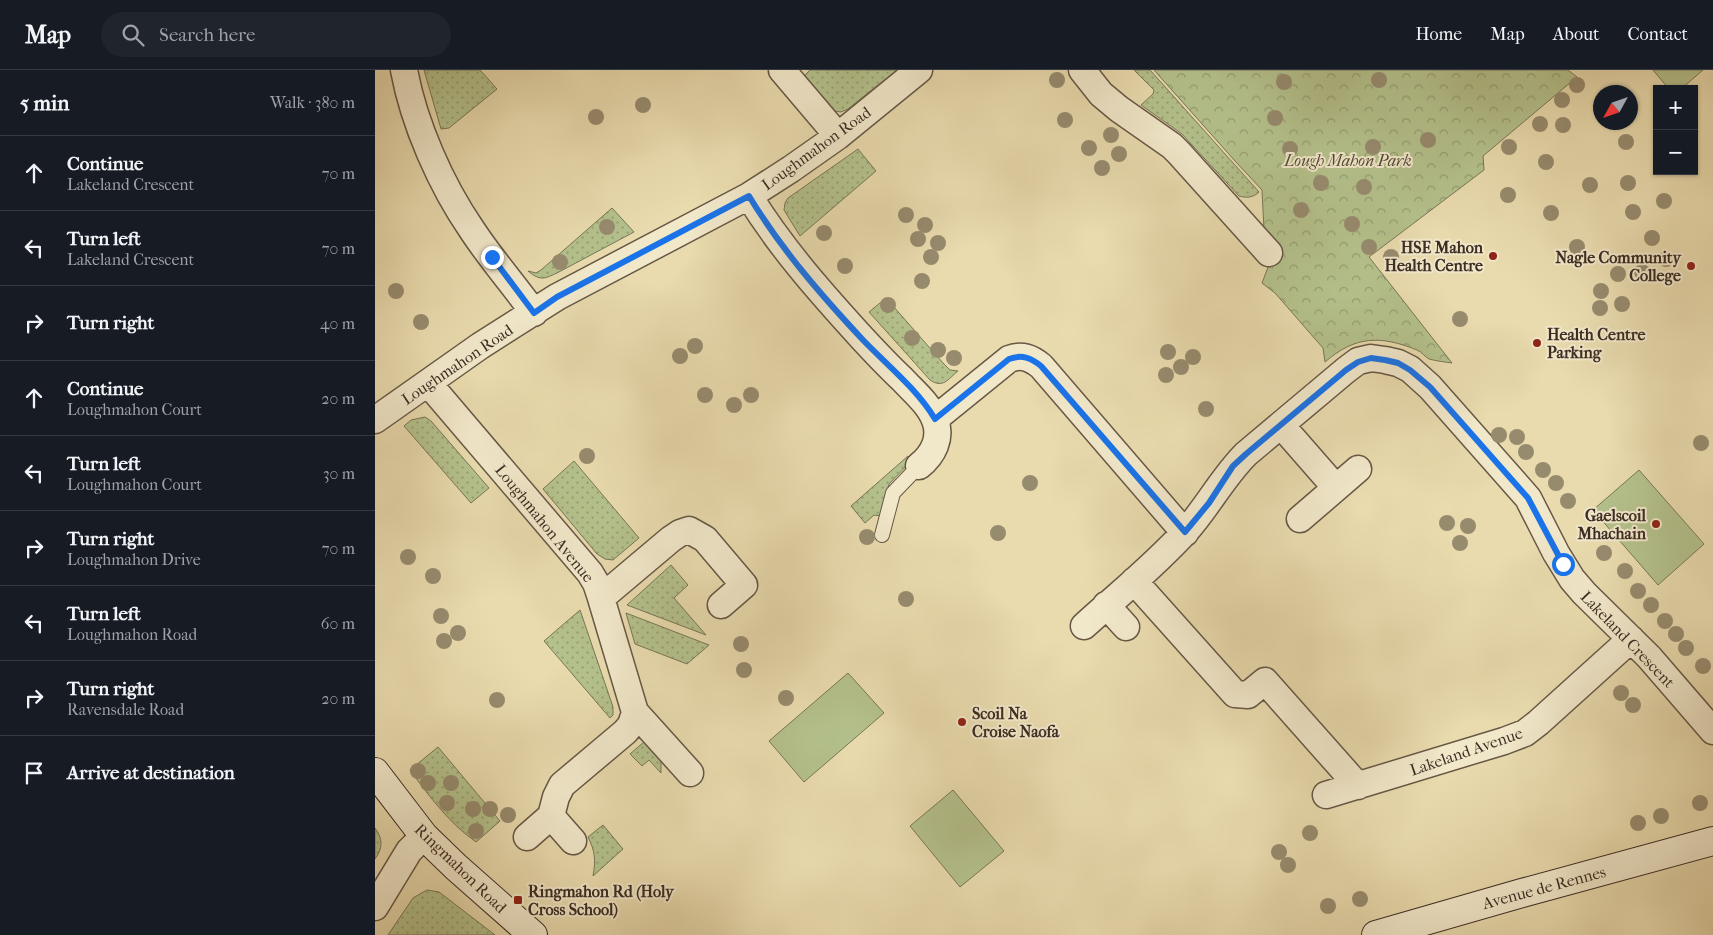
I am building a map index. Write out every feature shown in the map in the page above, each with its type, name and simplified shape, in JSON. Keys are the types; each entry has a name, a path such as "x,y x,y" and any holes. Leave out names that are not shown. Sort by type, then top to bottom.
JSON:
{"street":[{"path":"404,70 413,105 432,158 446,188 473,232 534,313"},
{"path":"783,70 837,136"},
{"name":"Loughmahon Road","path":"375,420 480,346 557,297 749,196 791,169 837,136 919,70"},
{"path":"1082,70 1101,94 1179,153 1269,253"},
{"path":"749,196 762,218 806,276 926,405 935,419 938,429 938,440 933,452 919,466"},
{"path":"935,419 1009,359 1016,356 1033,360 1041,366 1185,532"},
{"name":"Lakeland Crescent","path":"1084,626 1185,532 1209,503 1233,466 1246,454 1358,362 1371,358 1385,360 1398,363 1410,370 1430,387 1528,498 1556,554 1572,579 1649,657 1713,732"},
{"name":"Loughmahon Avenue","path":"428,383 590,573 601,598 635,712"},
{"path":"1281,425 1336,488"},
{"path":"1300,518 1358,469"},
{"path":"601,598 671,539 679,533 689,530 705,539 744,585 721,605"},
{"path":"1134,581 1235,694 1248,695 1265,681 1358,786"},
{"path":"1107,605 1126,627"},
{"name":"Lakeland Avenue","path":"1326,795 1525,733 1631,639"},
{"path":"635,712 690,773"},
{"path":"527,837 551,816 556,797 562,785 625,732 631,725 635,712"},
{"name":"Ringmahon Road","path":"375,772 425,836 456,867 533,935"},
{"path":"551,816 573,841"},
{"path":"375,907 409,851 425,836"},
{"name":"Avenue de Rennes","path":"1375,935 1713,841"}],"lane":[{"path":"882,535 893,493 919,466"}],"green space":[{"path":"424,70 480,70 497,89 449,128 441,129"},
{"path":"810,70 897,70 848,109 841,112 834,111 804,79"},
{"path":"1134,70 1150,70 1259,192 1249,197 1239,196 1182,134 1141,105 1153,94 1154,90"},
{"name":"Lough Mahon Park","path":"1154,70 1568,70 1577,77 1483,156 1484,170 1369,257 1452,363 1429,359 1417,350 1380,340 1358,343 1347,347 1325,362 1323,348 1275,293 1262,283 1276,246 1264,230 1262,190"},
{"path":"1653,70 1703,70 1686,85 1666,85"},
{"path":"858,149 876,171 800,236 784,210 788,198"},
{"path":"612,208 634,232 549,277 539,278 528,271 536,273 541,270"},
{"path":"886,298 943,363 950,370 958,371 948,380 938,384 930,380 869,312"},
{"path":"425,417 431,421 489,488 471,503 404,426 411,420"},
{"path":"908,456 911,461 889,484 881,516 874,515 865,523 851,506"},
{"path":"574,461 639,538 613,560 605,559 597,554 543,489"},
{"path":"1639,470 1704,544 1658,585 1593,510"},
{"path":"671,565 688,585 674,598 706,635 627,605"},
{"path":"580,610 613,707 613,715 610,718 544,641"},
{"path":"626,613 709,645 687,664 635,644"},
{"path":"848,673 884,713 804,782 769,741"},
{"path":"644,742 649,743 661,760 661,773 649,760 642,766 630,754"},
{"path":"438,747 500,821 476,842 448,818 410,770"},
{"path":"953,790 1004,851 960,887 910,826"},
{"path":"603,825 623,849 593,876 594,856 588,837"},
{"path":"375,828 381,844 375,859"},
{"path":"427,890 439,892 495,935 388,935 413,898"}],"place":[{"name":"HSE Mahon Health Centre","path":"1493,256"},
{"name":"Nagle Community College","path":"1691,266"},
{"name":"Health Centre Parking","path":"1537,343"},
{"name":"Gaelscoil Mhachain","path":"1656,524"},
{"name":"Scoil Na Croise Naofa","path":"962,722"},
{"name":"Ringmahon Rd (Holy Cross School)","path":"518,900"}],"route":[{"path":"492,257 534,313 557,297 749,196 762,218 806,276 926,405 935,419 1009,359 1016,356 1033,360 1041,366 1097,429 1185,532 1209,503 1233,466 1346,370 1358,362 1371,358 1398,363 1410,370 1430,387 1528,498 1563,564"}]}
